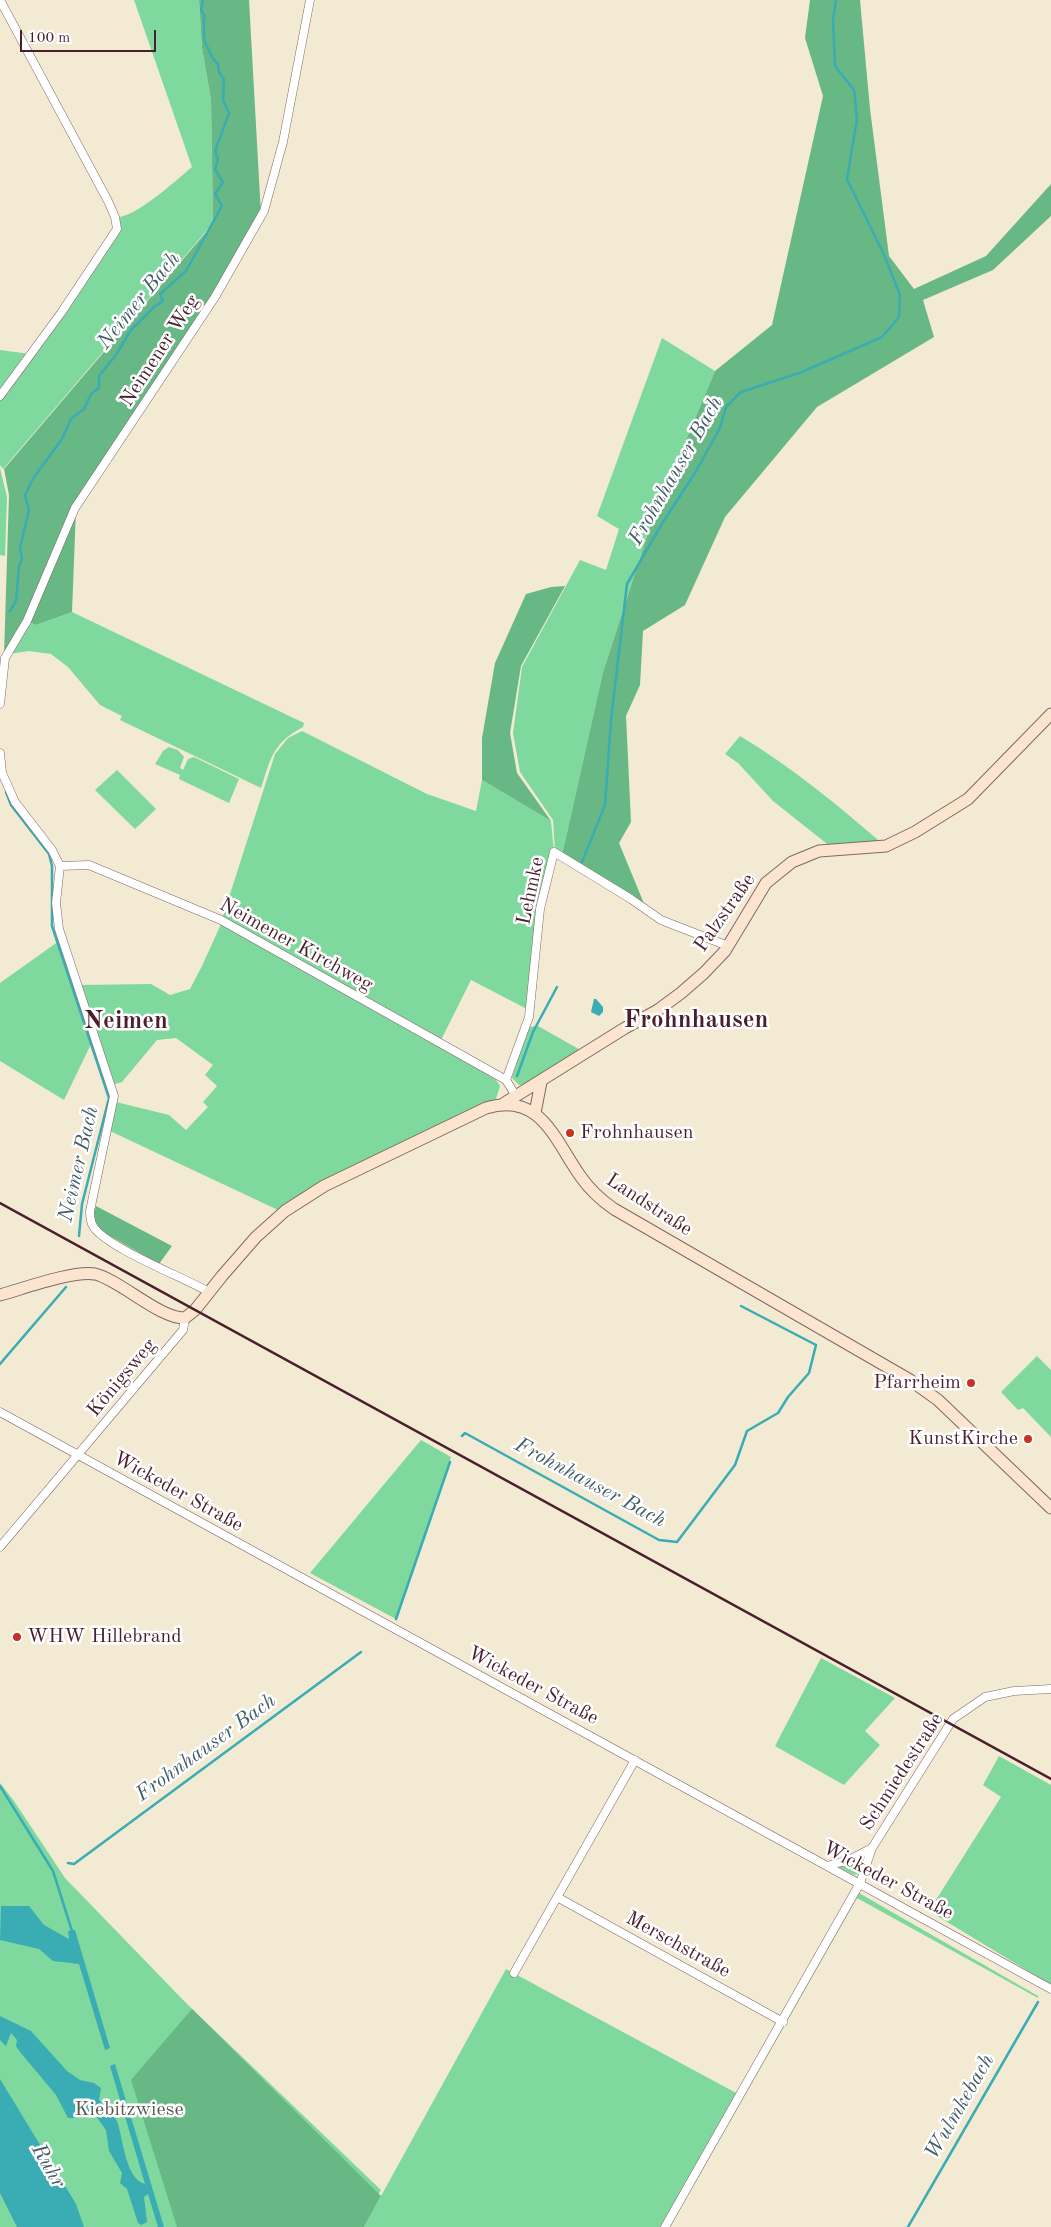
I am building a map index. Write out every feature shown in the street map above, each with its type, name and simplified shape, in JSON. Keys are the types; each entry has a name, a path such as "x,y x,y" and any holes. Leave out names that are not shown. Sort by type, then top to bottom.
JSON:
{"main road":[{"name":"Palzstraße","path":"503,1104 625,1028 658,1010 704,973 728,946 766,883 792,862 819,851 886,846 915,832 968,799 1051,714"},
{"path":"0,1295 75,1275 91,1274 108,1280 172,1316 185,1318 195,1310 256,1237 285,1211 316,1191 486,1108 503,1104 522,1106 535,1113 541,1082"},
{"name":"Landstraße","path":"535,1113 551,1132 585,1183 607,1204 643,1228 910,1380 938,1400 1051,1508"}],"street":[{"path":"0,0 108,200 116,217 117,229 61,313 0,396"},
{"name":"Neimener Weg","path":"0,704 4,658 27,621 76,508 215,297 264,210 283,142 310,0"},
{"path":"0,753 2,774 15,802 52,850 60,866 56,902 59,929 114,1096 90,1211 90,1219 93,1226 105,1238 177,1278 209,1292"},
{"name":"Lehmke","path":"506,1080 529,1017 540,909 554,852 632,899 661,920 728,946"},
{"name":"Neimener Kirchweg","path":"60,866 89,865 221,920 506,1080"},
{"path":"506,1080 516,1096"},
{"name":"Königsweg","path":"0,1547 183,1330 185,1318"},
{"name":"Wickeder Straße","path":"0,1412 1051,1989"},
{"path":"389,1637 395,1630"},
{"name":"Schmiedestraße","path":"860,1883 872,1848 953,1719 985,1697 1014,1691 1051,1689"},
{"path":"514,1973 634,1760"},
{"path":"827,1866 849,1860 872,1848"},
{"path":"665,2227 783,2022 860,1883"},
{"name":"Merschstraße","path":"557,1897 783,2022"}],"green space":[{"path":"134,0 199,0 202,48 211,100 213,223 3,469 0,465 0,399 118,229 116,218 135,211 166,189 192,167"},
{"path":"199,0 249,0 261,215 215,295 74,508 26,620 4,655 9,495 4,469 213,224 211,100 202,48"},
{"path":"810,0 860,0 870,109 889,256 914,289 986,256 1051,184 1051,216 993,270 923,300 934,337 817,407 725,517 685,605 643,631 640,685 626,716 631,822 619,843 645,906 562,855 603,672 652,521 715,371 772,325 823,96 805,38"},
{"path":"662,338 715,371 652,521 603,672 562,855 555,851 553,820 520,772 513,733 522,667 580,560 606,570 619,529 597,516"},
{"path":"0,350 30,354 0,394"},
{"path":"0,468 7,497 5,556 0,555"},
{"path":"76,509 72,612 36,625 29,622"},
{"path":"565,586 521,666 510,733 517,773 551,821 482,780 482,738 495,663 526,594 551,587"},
{"path":"72,612 304,723 303,727 285,739 274,752 261,788 120,720 122,716 100,705 68,667 51,654 29,651 9,654 29,622 36,625"},
{"path":"302,731 427,794 476,811 482,780 551,821 554,852 527,1009 471,980 440,1042 222,919 275,754 288,738"},
{"path":"740,736 796,774 883,844 831,847 773,801 738,763 725,754"},
{"path":"169,747 178,750 184,757 180,768 183,770 188,759 194,757 239,779 229,803 179,779 180,775 155,764 163,751"},
{"path":"117,770 156,809 135,829 95,790"},
{"path":"221,924 494,1077 500,1086 496,1099 317,1184 278,1210 110,1131 116,1102 169,1115 186,1130 208,1107 203,1102 217,1086 205,1075 213,1065 176,1038 157,1040 122,1082 112,1085 80,985 151,984 170,995 190,989"},
{"path":"59,941 92,1042 64,1100 0,1061 0,983"},
{"path":"538,1026 584,1052 528,1085 519,1085 512,1078 527,1027"},
{"path":"96,1206 172,1246 159,1264 101,1231 93,1217"},
{"path":"1037,1356 1051,1370 1051,1437 1023,1408 1018,1410 1001,1392"},
{"path":"421,1440 451,1457 396,1619 310,1573"},
{"path":"821,1658 895,1698 865,1731 880,1745 844,1785 775,1746"},
{"path":"999,1756 1051,1785 1051,1985 929,1911 1001,1797 983,1785"},
{"name":"Kiebitzwiese","path":"0,1783 65,1878 187,2004 381,2190 359,2227 0,2227"},
{"path":"864,1856 867,1858 858,1874 854,1875 838,1867"},
{"path":"852,1889 1038,1996 1038,1998 857,1898 670,2227 364,2227 506,1969 738,2094"},
{"path":"192,2009 381,2196 364,2227 177,2227 131,2080"}],"water":[{"path":"594,999 603,1007 603,1012 599,1016 591,1012"},
{"path":"1,1906 29,1906 44,1925 69,1939 68,1931 75,1930 110,2048 105,2050 79,1964 53,1961 39,1949 0,1940"},
{"path":"0,2016 31,2031 67,2071 80,2080 94,2083 101,2088 99,2100 117,2121 129,2166 138,2181 145,2184 110,2066 115,2064 164,2227 158,2227 148,2194 144,2197 147,2222 141,2225 138,2223 127,2189 120,2183 122,2173 109,2151 106,2130 93,2112 86,2118 68,2118 56,2095 20,2052 16,2046 17,2040 11,2033 6,2046 0,2040"},
{"name":"Ruhr","path":"0,2079 76,2204 84,2227 17,2227 0,2193"}],"waterway":[{"name":"Neimer Bach","path":"10,611 16,601 19,567 22,559 20,548 29,510 25,495 34,477 62,439 71,419 84,409 91,394 99,388 99,376 116,355 131,330 154,307 163,301 160,294 186,271 222,206 215,194 223,182 215,170 218,159 215,151 229,113 223,100 224,80 219,72 218,64 213,59 204,40 204,15 201,10 203,0"},
{"name":"Frohnhauser Bach","path":"582,862 605,805 611,720 627,584 663,522 695,473 720,428 726,407 741,392 802,372 882,337 899,317 900,295 885,257 847,179 857,119 854,90 835,66 833,20 836,0"},
{"name":"Neimer Bach","path":"6,792 11,805 49,854 52,866 52,926 109,1098 82,1204 79,1236"},
{"name":"Frohnhauser Bach","path":"517,1076 533,1032 557,987"},
{"name":"Neimer Bach","path":"0,1364 66,1287"},
{"name":"Frohnhauser Bach","path":"462,1436 465,1433 659,1540 677,1542 735,1465 747,1431 778,1413 788,1397 809,1373 816,1345 741,1306"},
{"name":"Frohnhauser Bach","path":"396,1619 450,1462"},
{"name":"Frohnhauser Bach","path":"68,1863 74,1864 361,1652"},
{"path":"0,1786 53,1871 72,1931"},
{"name":"Wulmkebach","path":"908,2227 1038,2002"}],"railway":[{"path":"0,1203 1051,1779"}],"place":[{"name":"Frohnhausen","path":"570,1133"},
{"name":"Pfarrheim","path":"971,1383"},
{"name":"KunstKirche","path":"1028,1439"},
{"name":"WHW Hillebrand","path":"17,1637"}],"district":[{"name":"Frohnhausen","path":"696,1020"},
{"name":"Neimen","path":"126,1021"}]}
